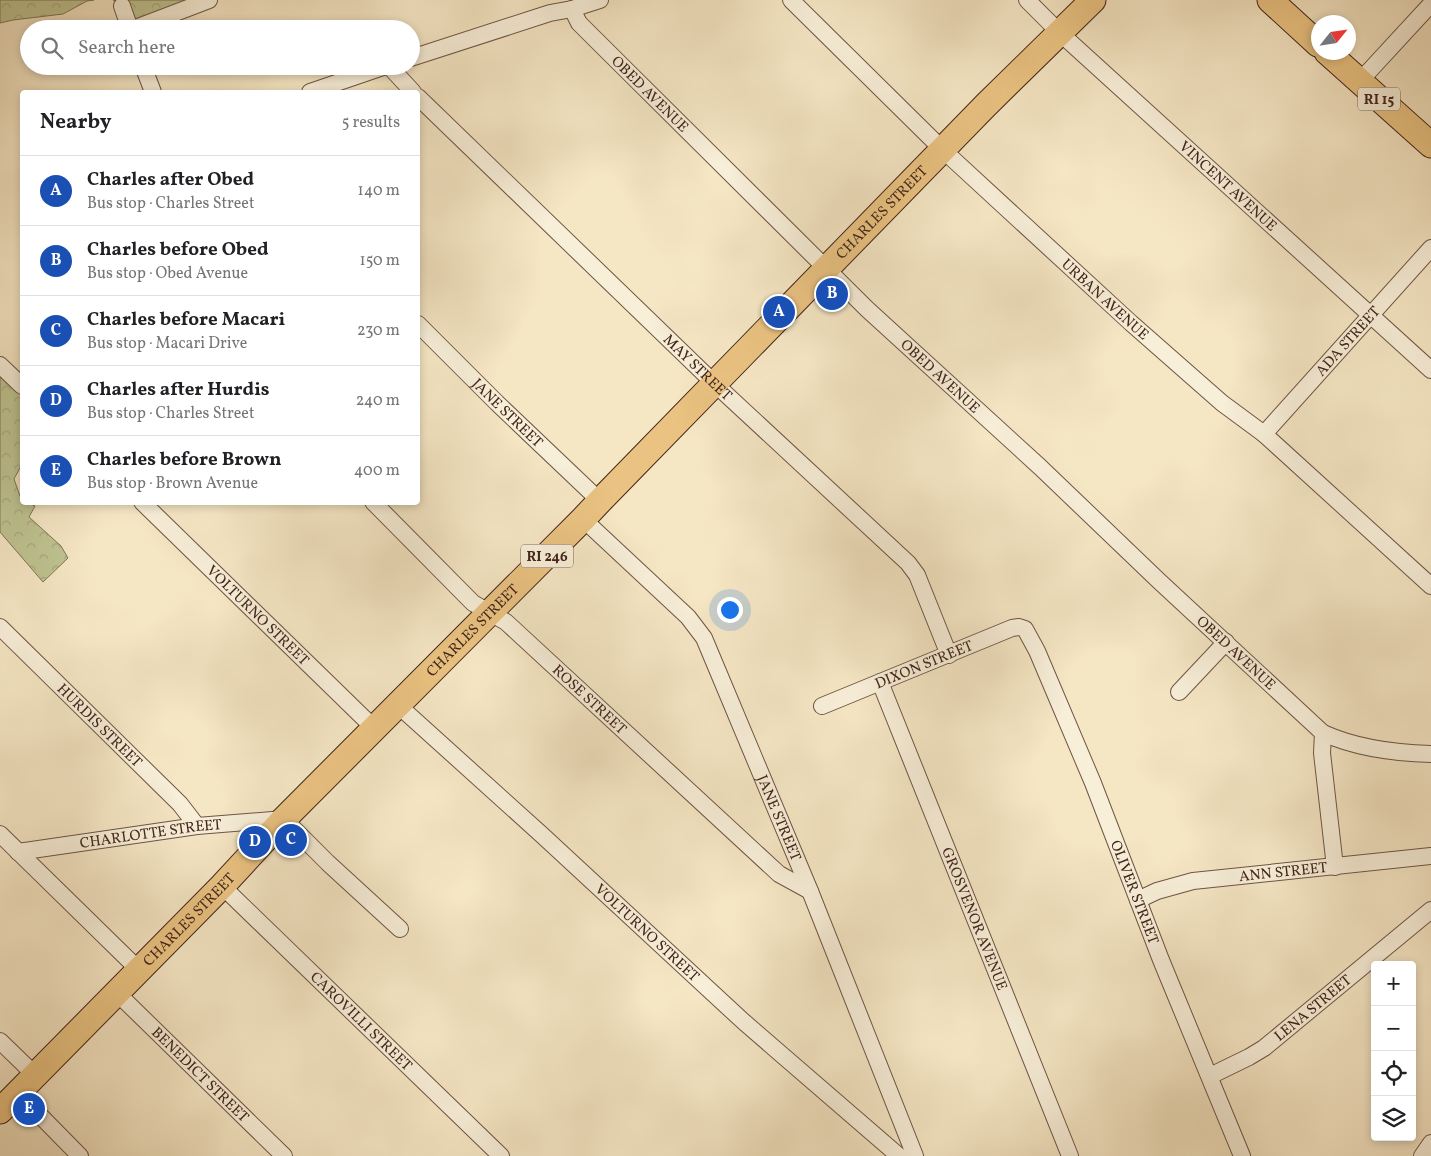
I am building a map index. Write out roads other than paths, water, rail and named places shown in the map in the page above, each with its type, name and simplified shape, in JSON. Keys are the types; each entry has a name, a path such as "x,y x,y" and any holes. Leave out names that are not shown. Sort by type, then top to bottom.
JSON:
{"main road":[{"name":"CHARLES STREET","path":"0,1111 222,886 284,819 490,614 986,105 1093,0"},
{"path":"1270,0 1311,38"},
{"name":"RI 15","path":"1336,60 1431,145"}],"street":[{"path":"155,20 209,0"},
{"name":"URBAN AVENUE","path":"791,0 943,150 1168,356 1222,403 1264,434 1431,586"},
{"name":"VINCENT AVENUE","path":"1027,0 1060,33 1431,370"},
{"path":"420,55 550,13 572,9 596,1"},
{"path":"1359,82 1431,4"},
{"path":"122,6 127,20"},
{"name":"OBED AVENUE","path":"572,9 579,23 867,309 1040,467 1323,732 1339,740 1373,748 1431,754"},
{"path":"146,75 152,90"},
{"path":"316,90 360,75"},
{"path":"396,75 411,90"},
{"name":"MAY STREET","path":"420,99 715,384 913,569 949,654"},
{"name":"ADA STREET","path":"1264,434 1372,316 1431,248"},
{"name":"JANE STREET","path":"420,326 510,416 600,501"},
{"path":"0,365 20,384"},
{"name":"VOLTURNO STREET","path":"145,505 374,729"},
{"name":"ROSE STREET","path":"375,505 473,603 506,622 779,874 810,890"},
{"name":"JANE STREET","path":"583,519 688,617 704,638 810,890 915,1156"},
{"name":"HURDIS STREET","path":"0,627 180,804 197,826"},
{"name":"DIXON STREET","path":"822,706 1012,628 1019,627 1025,629"},
{"name":"OLIVER STREET","path":"1025,629 1037,651 1093,783 1161,960 1242,1156"},
{"path":"1179,692 1226,642"},
{"name":"GROSVENOR AVENUE","path":"880,682 1070,1156"},
{"name":"VOLTURNO STREET","path":"399,706 514,809 744,1022 898,1156"},
{"path":"1323,732 1322,754 1335,867"},
{"path":"284,819 400,929"},
{"name":"CHARLOTTE STREET","path":"18,852 197,826 284,819"},
{"path":"0,834 138,969"},
{"name":"ANN STREET","path":"1138,900 1166,888 1193,882 1241,875 1431,856"},
{"name":"CAROVILLI STREET","path":"222,886 501,1156"},
{"name":"LENA STREET","path":"1210,1076 1264,1048 1431,910"},
{"name":"BENEDICT STREET","path":"116,992 284,1156"},
{"path":"0,1041 35,1075"},
{"path":"18,1093 80,1156"},
{"path":"1422,1156 1431,1142"}],"place":[{"name":"Charles before Obed","path":"832,294"},
{"name":"Charles after Obed","path":"779,312"},
{"name":"Charles before Macari","path":"291,840"},
{"name":"Charles after Hurdis","path":"255,842"},
{"name":"Charles before Brown","path":"29,1109"}]}
